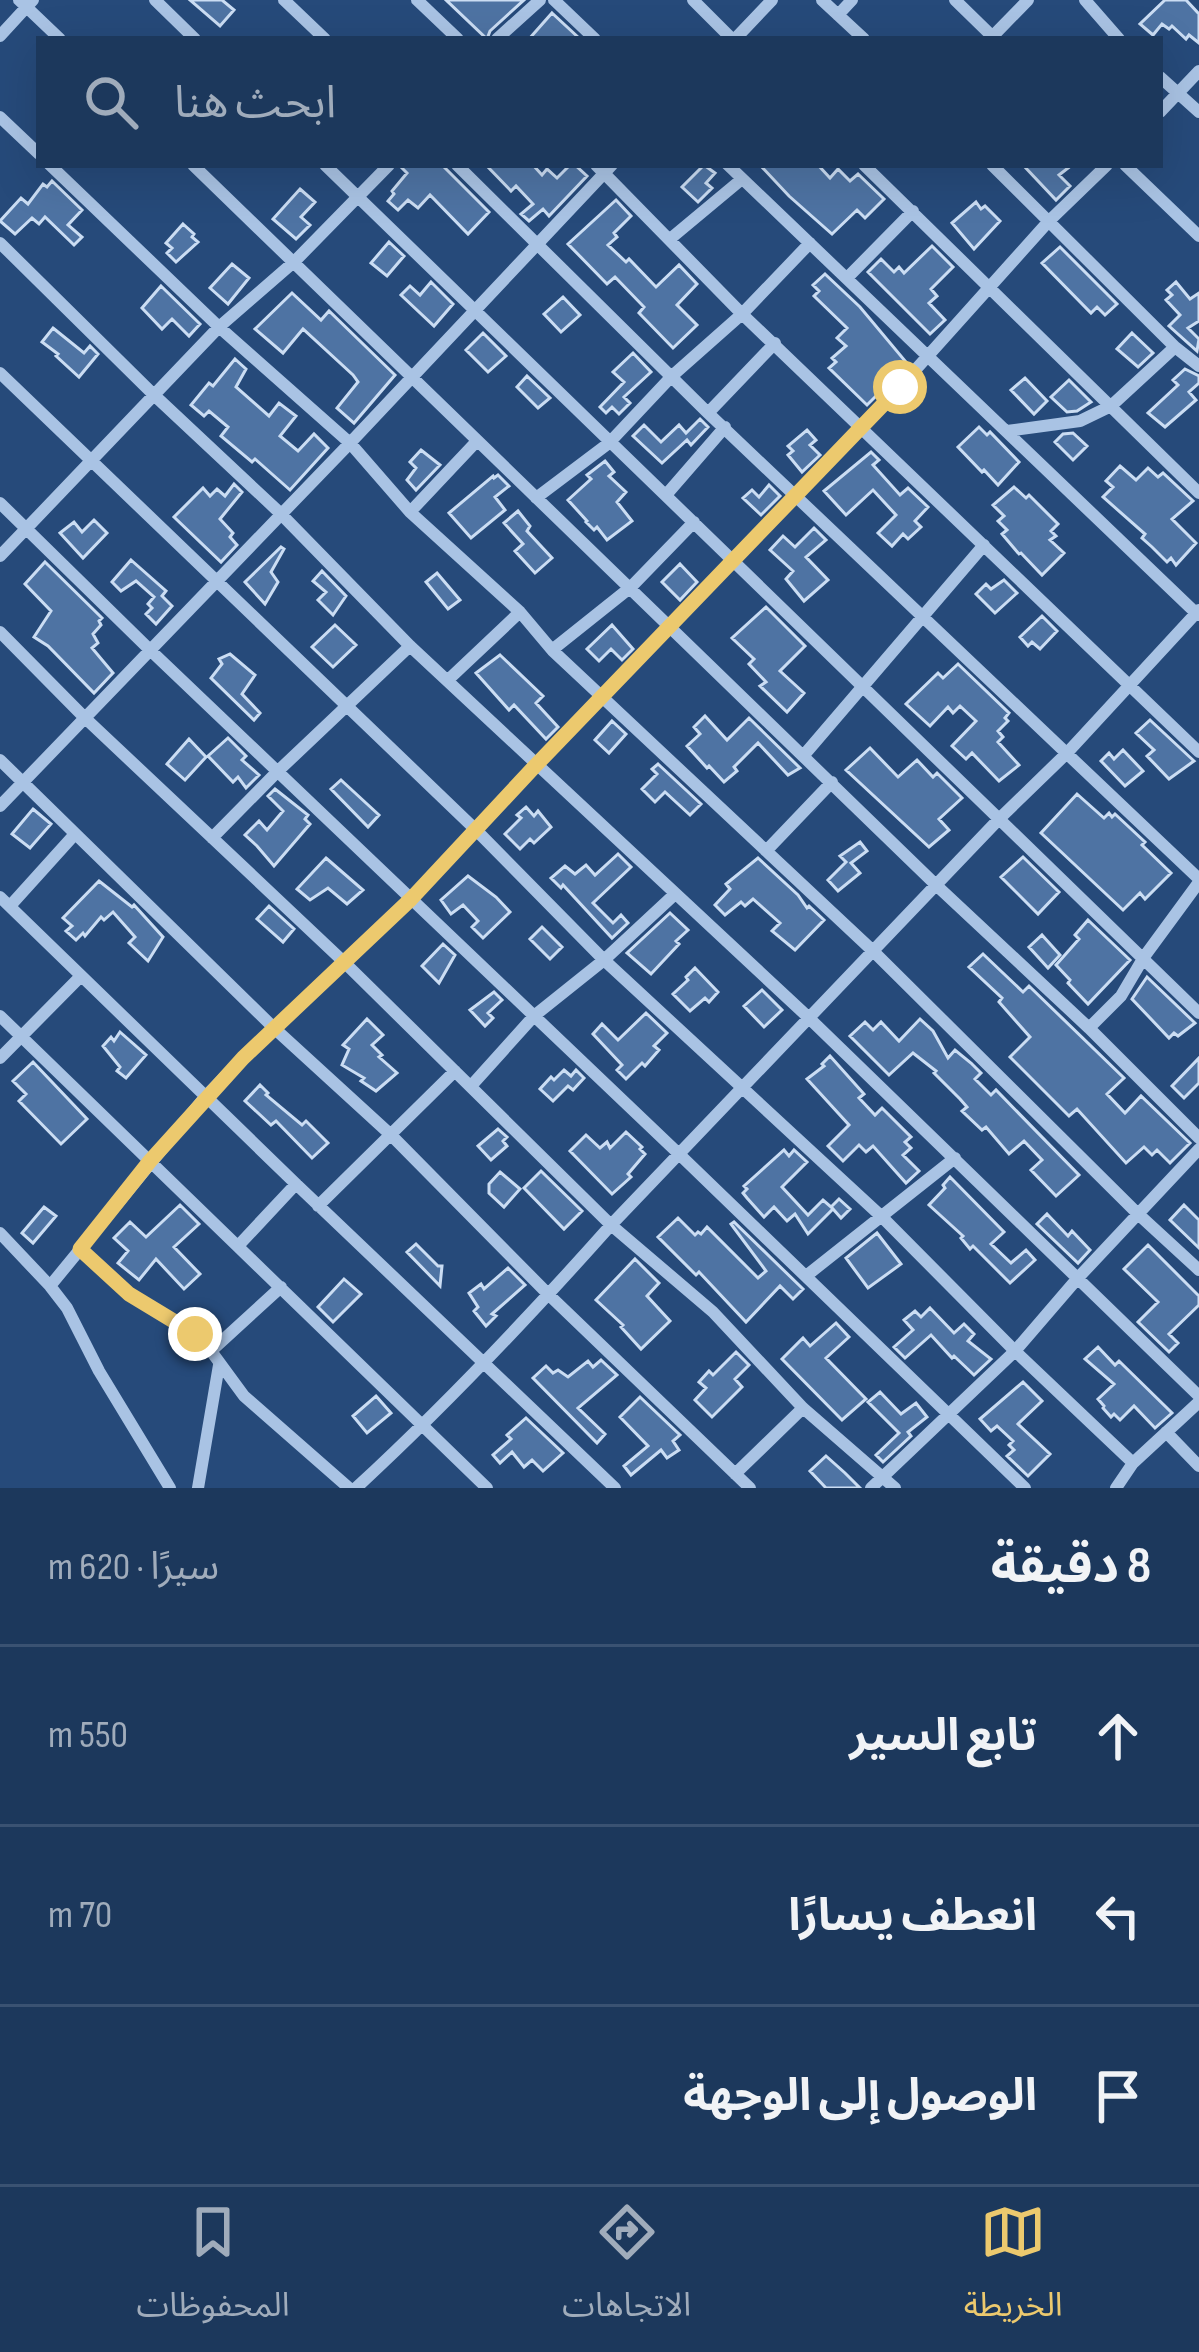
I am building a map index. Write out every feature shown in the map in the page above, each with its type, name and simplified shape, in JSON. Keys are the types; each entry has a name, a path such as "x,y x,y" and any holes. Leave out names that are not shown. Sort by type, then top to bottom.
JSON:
{"street":[{"path":"155,0 193,36"},
{"path":"417,0 455,36"},
{"path":"499,36 540,0"},
{"path":"554,0 593,36"},
{"path":"693,0 731,36"},
{"path":"737,36 772,0"},
{"path":"822,0 861,36"},
{"path":"838,15 852,0"},
{"path":"955,0 991,36"},
{"path":"995,36 1028,0"},
{"path":"1085,0 1116,36"},
{"path":"0,36 26,2 57,36"},
{"path":"288,2 322,36"},
{"path":"1163,109 1199,71"},
{"path":"1163,80 1199,112"},
{"path":"0,117 36,151"},
{"path":"53,168 219,327 350,443 410,512 873,951 1199,1270"},
{"path":"196,168 1199,1138"},
{"path":"328,168 1199,1013"},
{"path":"0,556 219,327 295,261 386,168"},
{"path":"460,168 708,413 1199,880 1121,996 1090,1028"},
{"path":"0,806 350,443 604,168 742,314 1199,752"},
{"path":"80,1249 129,1294 195,1334 244,1396 353,1488 424,1426 610,1225 1198,613 731,168"},
{"path":"869,168 1199,493"},
{"path":"995,168 1199,366"},
{"path":"50,1286 206,1097 411,899 1104,168"},
{"path":"1128,168 1199,236"},
{"path":"670,239 742,178"},
{"path":"847,278 913,212"},
{"path":"0,243 280,513 410,646 809,1018 1199,1399 1133,1463 1116,1488"},
{"path":"536,499 610,442 810,243"},
{"path":"708,413 775,343"},
{"path":"1007,431 1080,421 1111,406 1174,346"},
{"path":"0,373 476,830 604,960 882,1217 1133,1463"},
{"path":"666,495 725,427"},
{"path":"410,512 477,441"},
{"path":"0,503 1024,1488"},
{"path":"552,650 631,587 694,522"},
{"path":"804,755 984,545"},
{"path":"448,680 520,613"},
{"path":"0,632 610,1225 713,1312 803,1408 895,1488"},
{"path":"212,838 410,646"},
{"path":"0,760 750,1488"},
{"path":"766,851 832,782"},
{"path":"75,834 5,902 615,1488"},
{"path":"471,1086 534,1016 675,894"},
{"path":"0,1058 82,976"},
{"path":"0,1016 488,1488"},
{"path":"318,1206 454,1071"},
{"path":"871,1488 1015,1351 1199,1149"},
{"path":"806,1276 955,1158"},
{"path":"238,1246 296,1184"},
{"path":"0,1233 67,1308 170,1488"},
{"path":"211,1351 281,1287"},
{"path":"198,1488 219,1365"},
{"path":"735,1474 803,1408"},
{"path":"1166,1432 1199,1466"}],"building":[{"path":"190,0 222,0 234,10 220,26"},
{"path":"446,0 524,0 488,36"},
{"path":"1165,0 1186,0 1199,14 1199,43 1172,26 1162,24 1153,35 1140,24"},
{"path":"552,13 577,36 532,36"},
{"path":"402,168 445,168 489,212 468,234 430,195 418,208 408,200 398,210 388,201 407,173"},
{"path":"489,168 536,168 542,175 547,169 557,178 567,168 578,168 587,176 549,216 543,209 529,221 521,214 533,204 516,186 511,191"},
{"path":"701,168 715,173 706,183 712,188 698,202 682,187"},
{"path":"763,168 821,168 830,178 838,169 850,181 858,174 884,199 865,218 857,210 832,234"},
{"path":"1026,168 1068,168 1059,175 1070,186 1056,200"},
{"path":"52,181 82,210 68,225 82,237 74,245 45,217 39,224 32,218 15,234 0,221 21,198 28,204 43,184 47,187"},
{"path":"300,189 315,202 301,217 310,225 296,239 273,219"},
{"path":"616,200 631,216 608,245 656,287 679,265 697,284 677,305 697,325 673,348 639,313 644,307 615,277 607,284 568,244"},
{"path":"976,202 1000,221 974,249 952,223"},
{"path":"183,224 198,242 176,262 167,253 172,248 166,243"},
{"path":"389,242 404,256 387,276 371,263"},
{"path":"932,246 953,267 931,289 937,296 929,303 945,320 930,334 868,272 881,259 894,272 899,267 904,273"},
{"path":"1060,247 1117,304 1105,315 1097,307 1091,313 1042,263"},
{"path":"232,264 249,278 228,304 210,288"},
{"path":"825,274 906,362 867,405 829,368 836,362 832,358 846,346 837,338 847,328 814,296 819,291 813,285"},
{"path":"431,282 453,304 434,326 401,295 410,286 420,295"},
{"path":"1176,282 1190,299 1199,293 1199,321 1188,328 1199,339 1197,351 1169,326 1180,315 1166,300 1172,295 1167,290"},
{"path":"161,286 200,324 189,336 172,319 162,329 142,308"},
{"path":"292,293 321,320 329,311 395,375 354,423 337,408 358,382 353,375 303,329 283,353 255,329"},
{"path":"563,297 580,315 561,332 544,314"},
{"path":"53,328 84,353 90,346 98,354 79,377 42,342"},
{"path":"483,333 506,356 488,372 466,350"},
{"path":"1132,333 1153,353 1138,367 1117,349"},
{"path":"633,353 651,372 624,397 630,403 619,414 612,407 606,413 600,407 624,382 613,372"},
{"path":"235,359 246,369 236,387 269,416 279,403 296,416 280,436 298,451 314,434 328,448 290,490 221,436 228,427 209,411 204,416 191,405"},
{"path":"1185,369 1199,376 1199,383 1189,392 1196,400 1165,427 1148,413 1178,385 1173,380"},
{"path":"527,376 550,398 538,408 517,387"},
{"path":"1025,378 1047,401 1034,414 1011,390"},
{"path":"1069,380 1091,402 1067,412 1051,397"},
{"path":"700,419 708,427 691,445 687,440 662,463 633,436 644,425 661,442 679,425 686,433"},
{"path":"979,427 1019,462 998,485 958,447"},
{"path":"807,430 816,440 810,445 820,455 802,472 788,455 793,451 788,446"},
{"path":"1073,433 1087,446 1073,460 1055,442"},
{"path":"421,450 440,465 416,490 407,480 416,468 410,462"},
{"path":"871,452 879,460 873,465 900,495 908,488 928,507 915,521 921,527 908,539 903,534 892,546 878,533 896,515 873,490 846,515 824,491"},
{"path":"605,461 614,472 609,476 626,492 617,502 632,521 607,540 568,500"},
{"path":"1120,466 1136,480 1148,468 1158,477 1163,473 1193,501 1172,519 1196,543 1176,565 1171,558 1167,562 1142,538 1145,534 1103,497 1113,487 1106,481"},
{"path":"498,475 509,486 495,497 505,510 471,538 449,513"},
{"path":"234,484 242,492 220,519 237,545 221,562 174,517 203,488 210,496 217,489 225,496"},
{"path":"769,485 780,496 761,515 743,498 752,490 759,497"},
{"path":"1014,487 1058,524 1050,540 1064,553 1042,575 1002,534 1007,530 998,521 1004,516 993,505"},
{"path":"518,511 530,526 527,531 552,558 535,573 515,551 523,544 504,523"},
{"path":"94,520 107,533 83,558 60,533 74,522 82,532"},
{"path":"814,528 826,540 806,557 828,580 804,601 786,579 793,571 770,550 783,536 795,547"},
{"path":"281,547 271,572 278,582 265,604 245,582"},
{"path":"131,560 166,591 162,596 172,606 156,624 146,614 154,597 136,581 121,591 112,582"},
{"path":"45,562 102,618 93,634 98,643 92,648 113,673 94,693 34,637 51,611 25,584"},
{"path":"680,564 697,582 680,600 662,582"},
{"path":"322,571 346,596 333,615 318,600 326,592 313,581"},
{"path":"437,573 460,600 448,609 426,582"},
{"path":"1004,580 1017,593 995,613 976,594 986,584 991,589"},
{"path":"766,607 805,646 780,671 804,693 787,712 760,686 766,682 749,664 754,659 732,638"},
{"path":"1042,616 1057,631 1040,649 1032,642 1028,646 1020,637"},
{"path":"335,625 356,645 333,667 312,647"},
{"path":"612,625 633,649 622,660 611,649 599,661 587,649"},
{"path":"230,654 255,675 242,694 260,713 254,720 211,678 222,664 219,659"},
{"path":"500,655 543,696 536,703 558,727 546,739 514,705 509,710 476,673"},
{"path":"958,664 1009,713 998,731 1003,737 998,742 1019,765 999,781 972,753 966,759 952,746 976,721 960,706 953,713 948,707 930,726 906,704 938,673 943,678"},
{"path":"705,716 727,740 749,718 800,768 788,775 758,743 724,782 687,746 700,734 694,727"},
{"path":"1150,720 1194,761 1169,779 1147,756 1154,750 1136,733"},
{"path":"612,721 626,734 609,753 595,740"},
{"path":"228,738 259,775 246,788 238,777 233,782 208,756"},
{"path":"189,739 206,757 185,780 167,764"},
{"path":"870,748 898,777 917,760 962,798 939,819 949,830 929,847 846,770"},
{"path":"1123,750 1143,771 1125,786 1101,761 1109,753 1114,759"},
{"path":"658,764 701,804 690,815 665,792 655,802 642,789 657,774 652,769"},
{"path":"341,780 379,815 368,827 331,789"},
{"path":"275,789 308,815 305,819 310,824 274,866 245,835 259,821 267,830 283,811 268,796"},
{"path":"1077,794 1104,818 1115,814 1171,873 1145,899 1140,893 1123,910 1041,833"},
{"path":"526,807 534,816 538,811 551,827 520,849 505,834"},
{"path":"33,809 51,824 30,848 12,834"},
{"path":"860,842 867,851 851,863 860,873 838,891 828,880 846,862 840,856"},
{"path":"618,854 631,867 593,903 613,923 621,915 628,923 612,938 551,878 565,866 575,874 586,865 595,875"},
{"path":"1023,857 1059,892 1038,914 1001,877"},
{"path":"326,858 363,890 347,904 328,888 310,900 297,889"},
{"path":"758,858 824,920 795,950 772,931 780,923 753,899 725,915 715,905 730,889 726,884"},
{"path":"468,876 510,912 483,938 472,927 478,921 463,905 451,914 441,900"},
{"path":"99,881 134,905 163,937 148,961 129,943 135,937 113,912 76,940 66,931 72,926 63,918"},
{"path":"269,906 294,929 283,942 257,919"},
{"path":"670,913 688,930 651,974 627,953"},
{"path":"1088,920 1130,960 1088,1004 1056,965 1079,939 1075,935"},
{"path":"542,927 562,947 550,959 530,939"},
{"path":"1042,935 1060,955 1048,968 1029,947"},
{"path":"443,944 455,955 439,983 422,966"},
{"path":"983,954 1023,992 1029,986 1124,1078 1107,1094 1125,1113 1141,1096 1190,1143 1170,1163 1157,1150 1152,1155 1144,1147 1126,1163 1077,1109 1069,1116 1010,1057 1030,1037 999,1002 1002,998 969,967"},
{"path":"695,968 718,992 690,1011 673,994"},
{"path":"1147,977 1195,1023 1178,1036 1174,1033 1169,1038 1132,999"},
{"path":"762,990 782,1010 764,1027 744,1006"},
{"path":"494,992 502,1000 488,1013 493,1018 485,1026 470,1010"},
{"path":"646,1013 667,1033 654,1046 659,1050 645,1066 642,1063 626,1079 617,1070 622,1065 593,1034 602,1024 618,1040"},
{"path":"367,1019 383,1035 372,1045 397,1073 376,1091 342,1065 349,1049 343,1045"},
{"path":"920,1019 948,1058 955,1050 971,1063 981,1073 975,1079 991,1095 996,1090 1079,1175 1056,1196 1031,1170 1042,1160 1024,1141 1009,1154 986,1127 982,1130 962,1111 967,1107 913,1053 889,1075 850,1036 865,1022 873,1030 881,1022 899,1041"},
{"path":"120,1032 146,1055 126,1078 103,1046"},
{"path":"830,1056 864,1094 859,1098 875,1115 882,1108 911,1137 905,1142 911,1148 903,1155 919,1171 906,1183 873,1146 866,1152 859,1145 843,1161 828,1146 849,1125 807,1079"},
{"path":"1199,1058 1199,1083 1184,1098 1172,1086"},
{"path":"33,1062 87,1119 61,1144 19,1101 26,1094 13,1081"},
{"path":"564,1070 571,1076 576,1070 584,1078 553,1101 540,1089"},
{"path":"260,1085 266,1095 302,1125 306,1121 328,1143 312,1158 276,1121 271,1125 245,1101"},
{"path":"498,1129 507,1137 503,1141 507,1146 491,1160 478,1146"},
{"path":"626,1132 645,1154 628,1174 631,1177 612,1194 570,1151 586,1135 600,1148 607,1142 610,1148"},
{"path":"784,1150 789,1156 794,1150 807,1162 782,1187 808,1215 823,1200 831,1207 839,1199 850,1209 841,1218 833,1209 808,1234 795,1214 787,1221 774,1207 764,1217 747,1198 744,1186"},
{"path":"541,1171 582,1211 564,1229 524,1188"},
{"path":"500,1172 520,1189 504,1207 489,1193 489,1184"},
{"path":"950,1177 1004,1232 991,1244 1011,1263 1026,1250 1035,1260 1010,1283 929,1205"},
{"path":"180,1205 199,1224 174,1247 200,1274 184,1289 156,1259 139,1280 118,1263 128,1251 114,1238 130,1222 146,1237"},
{"path":"1184,1205 1199,1220 1199,1248 1170,1220"},
{"path":"44,1207 56,1216 33,1243 22,1233"},
{"path":"1047,1214 1090,1250 1078,1263 1037,1224"},
{"path":"678,1218 695,1235 707,1227 758,1278 766,1271 731,1224 734,1222 803,1289 793,1299 780,1286 746,1322 658,1237"},
{"path":"877,1233 901,1264 868,1288 846,1258"},
{"path":"416,1244 442,1266 440,1286 407,1252"},
{"path":"1148,1245 1199,1296 1199,1305 1169,1334 1178,1343 1169,1352 1138,1322 1158,1302 1124,1269"},
{"path":"635,1259 659,1283 647,1296 670,1321 641,1349 596,1300"},
{"path":"508,1268 525,1285 492,1314 496,1316 486,1326 474,1311 478,1307 469,1293 481,1284 484,1289"},
{"path":"344,1279 361,1294 333,1322 318,1307"},
{"path":"930,1308 954,1333 964,1324 974,1334 968,1341 991,1359 974,1375 931,1335 905,1358 894,1347 913,1330 904,1320 915,1311 921,1317"},
{"path":"836,1323 849,1337 826,1358 866,1399 842,1420 782,1359 803,1338 810,1346"},
{"path":"1098,1347 1172,1413 1155,1428 1134,1406 1120,1420 1114,1414 1111,1417 1098,1399 1114,1384 1085,1359"},
{"path":"736,1352 749,1365 735,1379 742,1387 712,1417 695,1400 706,1388 699,1382"},
{"path":"601,1360 617,1375 578,1408 605,1434 597,1443 533,1378 546,1366 568,1377 588,1361 593,1367"},
{"path":"1023,1382 1042,1401 1018,1424 1050,1454 1028,1476 1007,1456 1014,1450 1009,1445 1013,1441 997,1426 991,1431 980,1419"},
{"path":"880,1392 901,1414 916,1403 927,1417 883,1462 876,1455 899,1433 868,1402"},
{"path":"376,1396 391,1413 367,1433 353,1416"},
{"path":"640,1397 680,1435 673,1441 679,1450 667,1458 661,1450 631,1475 624,1466 648,1446 620,1417"},
{"path":"526,1418 563,1453 543,1471 532,1460 524,1467 512,1452 500,1463 493,1455"},
{"path":"826,1456 860,1488 826,1488 810,1471"}],"route":[{"path":"195,1334 129,1294 80,1249 150,1161 243,1058 411,899 900,387"}]}
